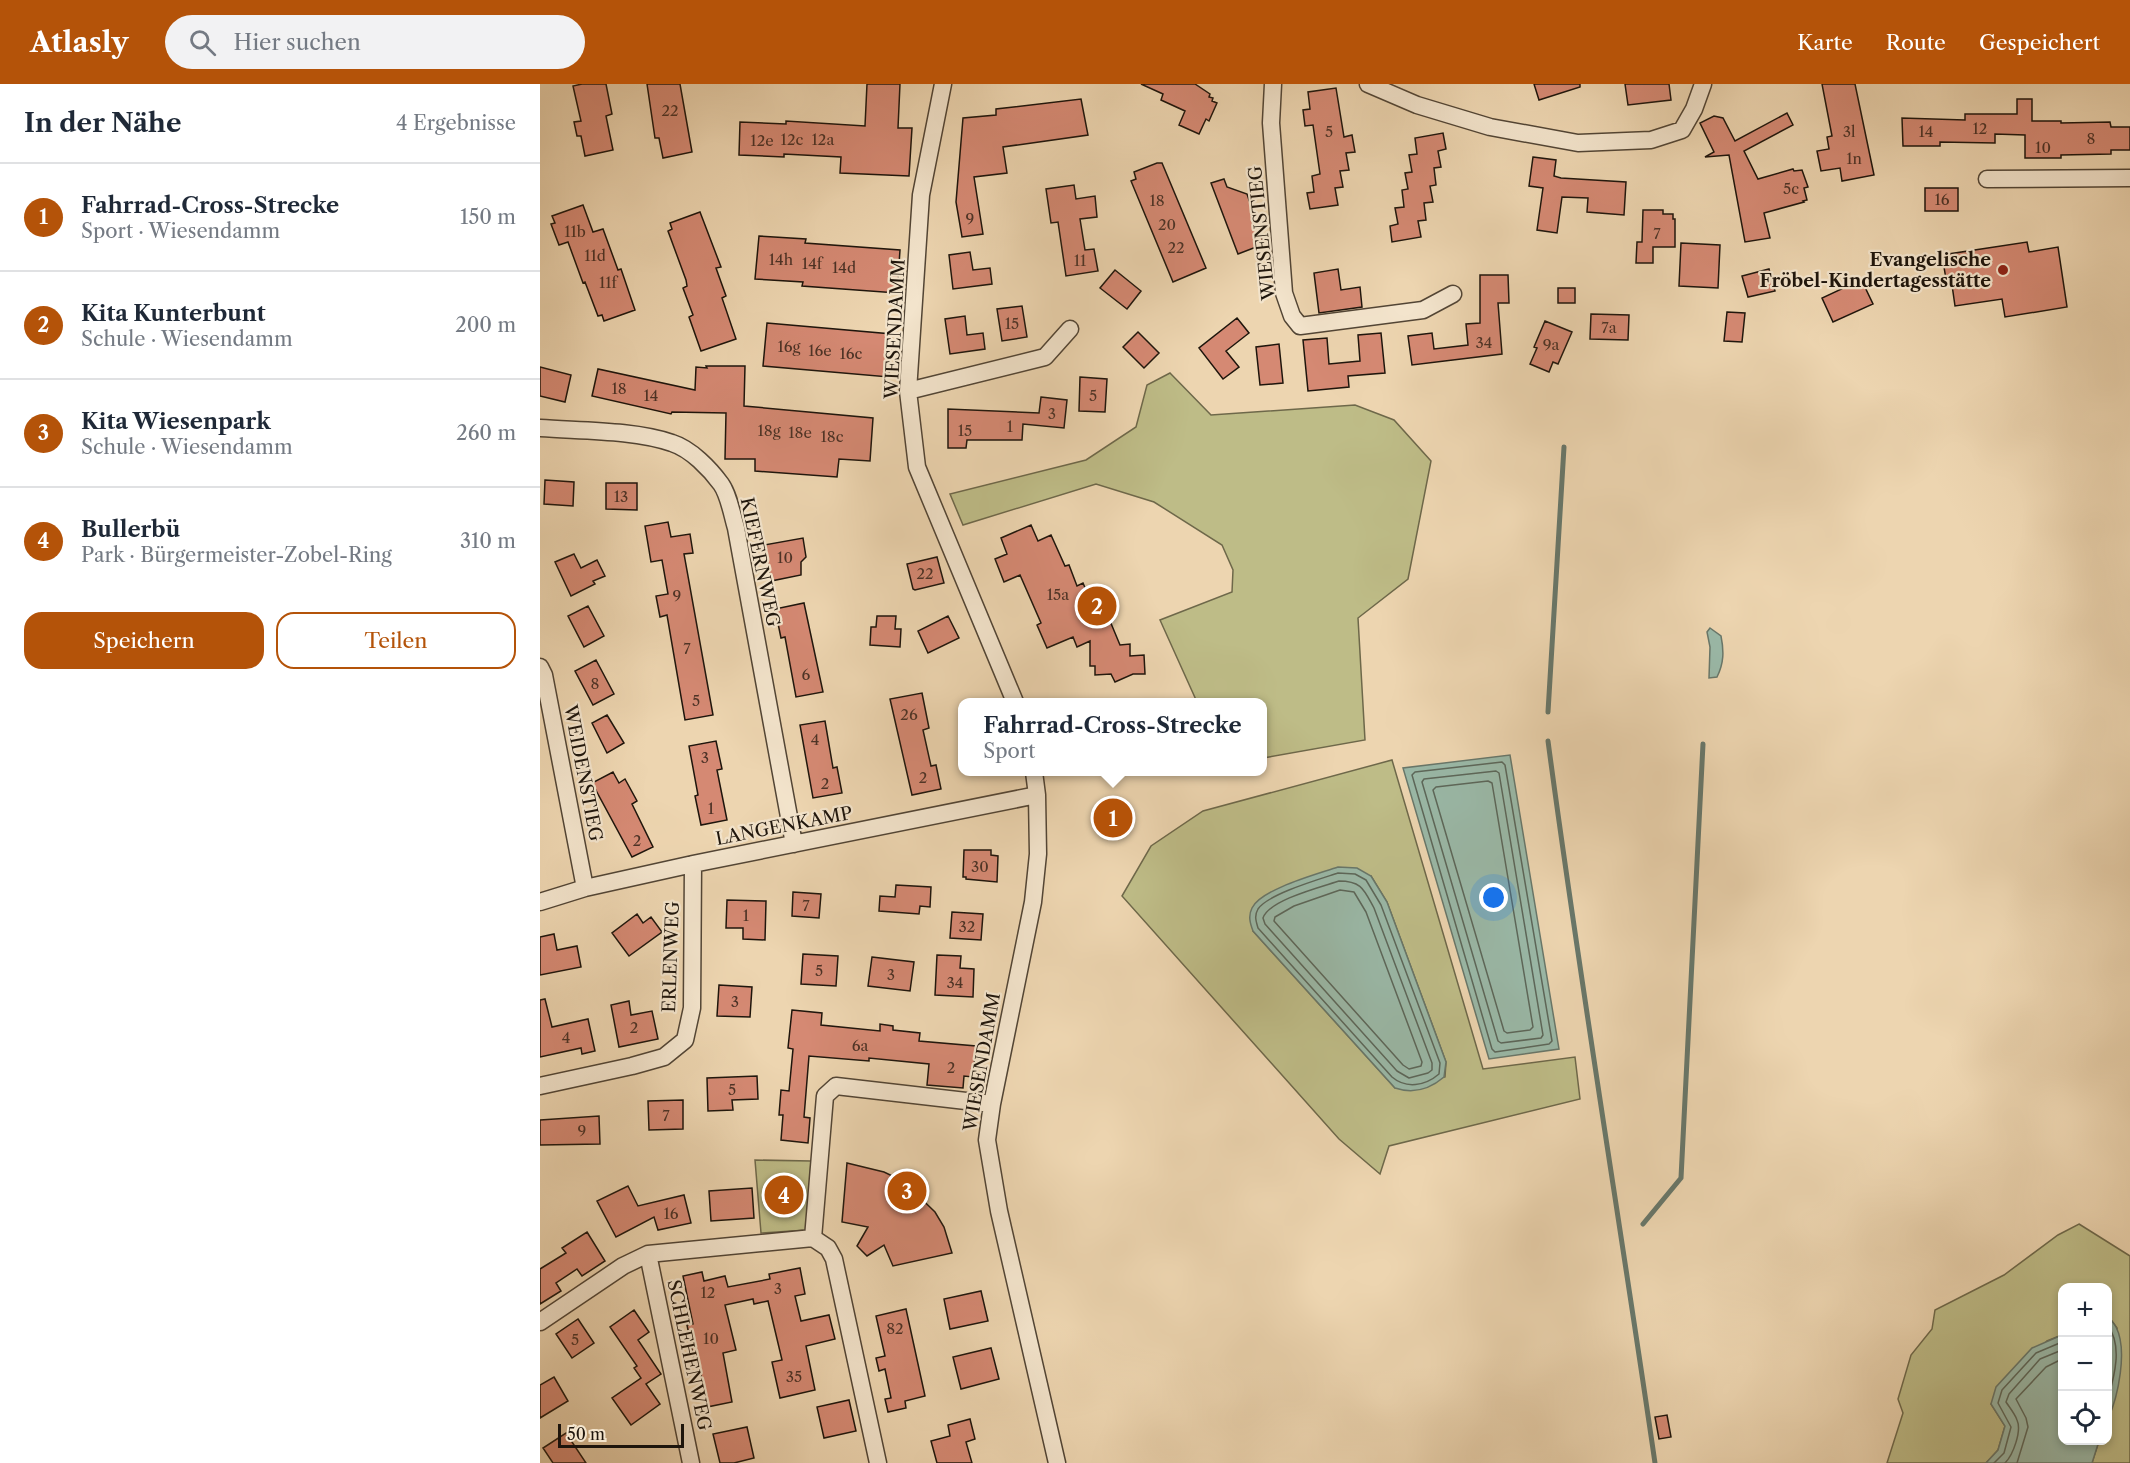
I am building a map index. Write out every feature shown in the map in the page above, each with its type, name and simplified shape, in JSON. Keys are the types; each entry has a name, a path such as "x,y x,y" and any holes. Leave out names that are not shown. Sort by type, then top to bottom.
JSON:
{"street":[{"name":"WIESENDAMM","path":"943,84 921,195 908,391 917,467 1013,698"},
{"name":"WIESENSTIEG","path":"1273,84 1271,123 1284,293 1292,316 1300,326 1423,310 1453,294"},
{"path":"1368,84 1417,105 1490,127 1578,143 1651,140 1682,130 1694,109 1703,84"},
{"path":"1987,179 2130,178"},
{"path":"908,391 1045,357 1070,329"},
{"name":"KIEFERNWEG","path":"540,428 630,435 673,443 686,450 722,486 736,528 794,844"},
{"name":"WEIDENSTIEG","path":"540,667 544,675 585,888"},
{"name":"WIESENDAMM","path":"1035,776 1038,854 1033,902 992,1104 987,1140 999,1211 1057,1463"},
{"name":"LANGENKAMP","path":"540,902 585,888 693,864 1037,795"},
{"name":"ERLENWEG","path":"540,1086 664,1057 685,1040 692,1008 693,864"},
{"path":"813,1239 825,1096 836,1086 992,1104"},
{"path":"540,1322 623,1266 648,1254 813,1239 828,1248 834,1259 878,1463"},
{"name":"SCHLEHENWEG","path":"648,1254 691,1463"}],"shaded area":[{"path":"1170,373 1211,415 1355,405 1394,420 1431,461 1408,579 1358,618 1365,740 1267,757 1267,698 1195,698 1160,620 1232,592 1233,570 1222,545 1154,502 1096,484 963,525 950,494 1086,460 1136,427 1147,385"},
{"path":"1392,760 1483,1069 1575,1057 1580,1099 1389,1146 1380,1174 1339,1139 1122,896 1151,846 1203,811","holes":["1371,876 1387,902 1446,1062 1445,1077 1395,1088 1253,931"]},
{"path":"755,1160 811,1161 807,1230 761,1233"},
{"path":"2079,1224 2130,1256 2130,1463 2092,1463 2098,1445 2112,1445 2117,1328 2112,1321 2112,1283 2058,1283 2058,1337 2047,1341 1991,1404 2005,1426 1998,1450 1986,1463 1887,1463 1903,1413 1898,1399 1911,1355 1932,1329 1935,1310 2004,1275 2058,1235"}],"water":[{"path":"1710,628 1721,636 1723,652 1717,677 1709,678 1710,647 1707,632"},
{"path":"1510,755 1559,1049 1489,1059 1403,768"},
{"path":"1338,867 1357,868 1371,876 1387,902 1446,1062 1444,1077 1433,1085 1415,1090 1395,1088 1253,931 1250,914 1257,901 1291,883"},
{"path":"2112,1322 2120,1337 2121,1348 2120,1373 2112,1408"},
{"path":"2058,1337 2058,1445 2098,1445 2092,1463 1986,1463 1998,1450 2005,1426 1991,1404 1996,1387 2032,1348"}],"building":[{"path":"606,84 612,114 606,116 613,150 585,156 581,136 577,136 574,122 581,121 573,86"},
{"path":"647,84 680,84 692,152 663,158 659,138 655,138"},
{"path":"867,84 900,84 898,128 912,128 909,176 840,173 841,157 784,154 784,157 739,155 740,122 786,124 786,121 865,126"},
{"path":"1141,84 1195,84 1210,94 1212,101 1217,103 1209,121 1206,119 1199,134 1179,125 1185,111 1161,100 1163,94"},
{"path":"1534,84 1580,84 1580,87 1539,100"},
{"path":"1625,84 1669,84 1671,100 1628,105"},
{"path":"1822,84 1855,84 1874,175 1842,181 1840,168 1821,171 1817,151 1829,149 1827,137 1832,136"},
{"path":"1336,88 1344,137 1352,135 1355,152 1346,153 1349,170 1340,171 1343,187 1335,188 1338,205 1310,209 1307,193 1314,192 1312,176 1320,174 1313,125 1305,126 1303,110 1310,109 1308,92"},
{"path":"1081,99 1088,135 1003,147 1007,173 974,177 983,234 962,237 956,202 963,118 996,115 996,109"},
{"path":"2017,99 2032,99 2032,121 2110,122 2111,127 2130,127 2130,150 2111,150 2111,154 2061,155 2061,158 2025,158 2025,135 1995,134 1995,143 1940,142 1940,146 1903,146 1902,118 1965,120 1965,114 2017,114"},
{"path":"1787,113 1793,125 1744,151 1758,179 1793,169 1794,171 1802,170 1808,187 1804,188 1807,200 1764,213 1770,238 1745,242 1729,155 1705,157 1714,152 1700,123 1714,116 1723,118 1735,141"},
{"path":"1443,133 1446,149 1438,151 1441,167 1434,168 1436,185 1430,186 1433,202 1424,203 1426,220 1418,221 1421,237 1392,242 1390,226 1398,224 1395,208 1404,207 1402,190 1408,189 1405,173 1412,172 1409,155 1417,154 1415,138"},
{"path":"1533,157 1556,160 1554,176 1561,178 1626,182 1624,215 1587,212 1588,198 1562,197 1557,233 1537,230 1543,188 1529,186"},
{"path":"1162,163 1206,268 1173,282 1131,181 1136,179 1134,172"},
{"path":"1224,179 1227,187 1247,194 1264,244 1238,254 1211,183"},
{"path":"1074,185 1076,199 1095,196 1097,217 1080,219 1085,250 1094,249 1098,271 1066,276 1058,222 1051,223 1046,189"},
{"path":"1925,188 1958,188 1958,211 1925,211"},
{"path":"583,205 593,232 603,229 618,270 621,269 635,310 604,321 602,315 598,316 568,242 559,245 551,224 555,223 552,216"},
{"path":"1643,210 1663,210 1663,214 1673,214 1673,219 1675,219 1675,247 1653,247 1653,263 1636,263 1637,242 1642,242"},
{"path":"700,212 721,267 716,268 726,296 722,298 736,339 701,351 689,317 693,315 683,288 687,286 686,280 668,231 672,229 670,223"},
{"path":"759,236 806,239 805,243 900,250 897,293 802,286 803,282 755,279"},
{"name":"Evangelische Fröbel-Kindertagesstätte","path":"2027,242 2029,252 2058,247 2067,307 2005,317 2002,299 1955,306 1952,285 1947,285 1942,255"},
{"path":"1681,243 1720,245 1718,288 1679,286"},
{"path":"970,252 973,270 990,268 992,284 953,289 949,255"},
{"path":"1338,269 1341,290 1360,287 1362,307 1319,313 1314,273"},
{"path":"1769,269 1775,291 1748,297 1742,276"},
{"path":"1115,270 1141,291 1127,309 1100,288"},
{"path":"1480,275 1508,275 1509,303 1498,303 1502,354 1412,365 1408,336 1432,333 1434,349 1468,345 1466,324 1480,323"},
{"path":"1856,279 1862,281 1873,304 1833,322 1822,298 1848,286 1846,283"},
{"path":"1558,288 1575,288 1575,303 1558,303"},
{"path":"1022,306 1027,337 1002,341 997,309"},
{"path":"1727,312 1745,313 1742,342 1724,341"},
{"path":"1591,314 1629,315 1628,340 1590,339"},
{"path":"965,316 967,335 983,333 985,349 950,354 945,319"},
{"path":"1237,318 1249,333 1226,351 1239,367 1223,379 1199,348"},
{"path":"1545,321 1572,332 1558,364 1553,362 1549,372 1530,364 1537,348 1534,347"},
{"path":"767,323 892,334 889,377 763,366"},
{"path":"1138,332 1159,353 1144,368 1123,347"},
{"path":"1381,333 1385,373 1348,376 1349,387 1308,391 1303,340 1327,338 1329,364 1360,361 1358,335"},
{"path":"1279,344 1283,383 1260,385 1256,347"},
{"path":"706,366 745,366 744,406 873,418 870,461 839,459 837,477 755,471 755,459 725,459 726,413 672,412 671,414 592,396 598,369 695,390 696,367 707,368"},
{"path":"540,367 571,375 565,402 540,396"},
{"path":"1080,377 1107,379 1105,412 1079,411"},
{"path":"1041,397 1067,400 1064,428 1023,424 1022,440 967,440 966,448 948,448 948,409 1039,413"},
{"path":"545,480 574,482 573,506 544,504"},
{"path":"606,483 637,483 637,510 606,509"},
{"path":"668,522 671,537 690,534 693,553 684,554 713,715 685,720 667,615 660,617 656,596 668,594 662,560 651,562 645,526"},
{"path":"1031,525 1038,541 1051,535 1065,566 1069,565 1077,586 1083,583 1096,613 1105,609 1120,645 1130,644 1130,656 1144,655 1145,674 1133,674 1115,682 1111,674 1095,675 1095,666 1090,666 1090,641 1077,647 1073,637 1047,648 1037,625 1041,623 1020,575 1004,582 995,559 1007,554 1001,538"},
{"path":"803,538 806,557 801,562 801,575 771,581 764,545"},
{"path":"574,554 581,568 597,560 605,576 593,581 595,584 571,596 555,562"},
{"path":"937,557 944,583 913,589 907,564"},
{"path":"804,603 823,692 796,697 785,637 781,638 775,609"},
{"path":"588,606 604,636 584,647 568,616"},
{"path":"877,616 896,616 895,629 901,629 900,647 870,645 871,627 876,627"},
{"path":"948,616 959,638 928,653 918,631"},
{"path":"596,660 614,694 593,705 575,671"},
{"path":"922,693 929,728 923,730 931,766 936,765 941,789 912,795 890,699"},
{"path":"607,715 624,743 607,753 592,723"},
{"path":"825,721 833,768 837,767 842,793 813,798 800,725"},
{"path":"716,741 722,769 717,770 727,820 701,825 689,746"},
{"path":"613,772 619,783 625,779 637,801 632,804 653,847 632,857 592,783"},
{"path":"964,850 991,850 991,855 998,856 997,882 963,877"},
{"path":"896,885 931,887 930,907 920,906 919,914 879,911 880,896 895,897"},
{"path":"793,892 821,894 819,918 792,916"},
{"path":"727,900 766,901 765,940 743,939 743,928 726,928"},
{"path":"952,912 983,914 981,940 950,938"},
{"path":"637,914 643,923 651,917 662,932 629,956 612,933"},
{"path":"554,934 557,950 577,946 581,967 540,975 540,937"},
{"path":"803,954 838,956 836,986 801,984"},
{"path":"937,955 961,956 960,968 974,969 973,997 935,995"},
{"path":"872,957 914,962 910,991 868,986"},
{"path":"719,985 752,987 750,1017 717,1016"},
{"path":"545,999 552,1027 588,1019 595,1051 582,1054 581,1048 540,1057 540,1000"},
{"path":"629,1001 631,1015 652,1011 658,1039 619,1047 611,1005"},
{"path":"792,1010 822,1013 821,1025 880,1031 880,1024 893,1026 893,1030 920,1033 919,1041 976,1046 973,1077 964,1076 963,1088 927,1085 929,1064 869,1058 869,1061 809,1056 804,1117 810,1118 808,1143 781,1140 783,1115 779,1115 781,1090 789,1091 793,1049 788,1048"},
{"path":"757,1076 758,1099 732,1100 733,1110 708,1111 707,1078"},
{"path":"683,1100 683,1129 649,1130 648,1101"},
{"path":"599,1116 600,1144 540,1145 540,1120"},
{"path":"847,1163 884,1172 903,1181 935,1212 944,1227 952,1253 893,1266 884,1245 867,1256 857,1246 868,1227 842,1222"},
{"path":"628,1186 638,1206 684,1195 691,1223 658,1230 654,1217 616,1237 597,1201"},
{"path":"752,1188 754,1218 711,1221 709,1191"},
{"path":"587,1232 605,1261 582,1276 577,1269 556,1283 561,1291 540,1304 540,1269 566,1253 562,1248"},
{"path":"800,1268 805,1294 795,1296 801,1321 829,1315 835,1339 806,1346 815,1390 780,1398 772,1362 782,1360 768,1301 754,1304 753,1299 725,1305 736,1350 723,1353 732,1402 707,1407 698,1359 694,1360 687,1325 693,1324 683,1276 702,1272 704,1281 725,1276 728,1287 770,1279 769,1274"},
{"path":"981,1291 988,1321 950,1329 944,1299"},
{"path":"906,1309 925,1396 905,1401 906,1408 888,1412 885,1399 891,1398 885,1369 879,1371 876,1358 885,1356 876,1316"},
{"path":"634,1310 649,1332 638,1340 661,1374 646,1384 660,1404 631,1425 612,1398 641,1378 634,1368 637,1366 610,1327"},
{"path":"578,1319 594,1343 572,1358 556,1334"},
{"path":"991,1348 999,1379 961,1389 953,1357"},
{"path":"554,1377 568,1401 540,1418 540,1385"},
{"path":"849,1400 856,1431 824,1438 817,1407"},
{"path":"1667,1415 1671,1437 1659,1439 1655,1417"},
{"path":"970,1419 975,1439 966,1442 972,1463 937,1463 931,1441 950,1436 948,1425"},
{"path":"747,1427 754,1458 734,1463 720,1463 713,1434"},
{"path":"566,1433 586,1463 553,1463 543,1448"}],"waterway":[{"path":"1548,712 1564,447"},
{"path":"1548,741 1573,922 1655,1463"},
{"path":"1643,1224 1681,1178 1703,744"}],"place":[{"name":"Evangelische Fröbel-Kindertagesstätte","path":"2003,270"},
{"name":"Kita Kunterbunt","path":"1097,606"},
{"name":"Fahrrad-Cross-Strecke","path":"1113,818"},
{"name":"Kita Wiesenpark","path":"907,1191"},
{"name":"Bullerbü","path":"784,1195"}]}
